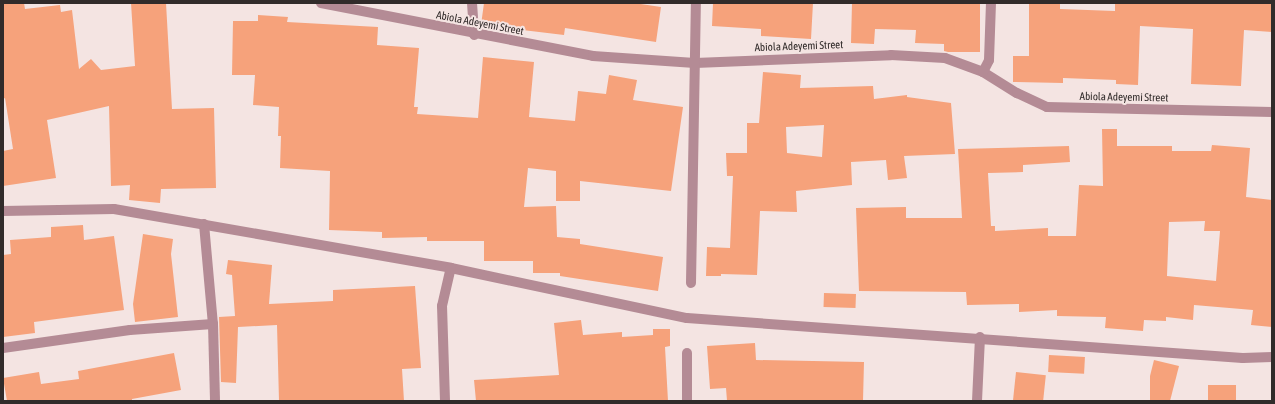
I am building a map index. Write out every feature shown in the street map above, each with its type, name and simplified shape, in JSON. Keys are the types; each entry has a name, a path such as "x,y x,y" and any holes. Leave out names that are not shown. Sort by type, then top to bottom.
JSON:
{"street":[{"name":"Abiola Adeyemi Street","path":"321,3 474,35 593,56 695,63 891,55 945,58 983,72 1017,93 1047,107 1272,112"},
{"path":"472,3 474,35"},
{"path":"691,283 696,3"},
{"path":"983,72 989,60 991,3"},
{"path":"3,211 114,209 451,268 688,318 980,337 1243,358 1272,357"},
{"path":"204,224 213,324 215,401"},
{"path":"445,401 442,306 451,268"},
{"path":"3,348 130,330 213,324"},
{"path":"977,401 980,337"},
{"path":"687,353 687,401"}],"building":[{"path":"3,3 24,3 25,9 60,5 61,12 72,10 79,69 91,59 101,70 135,66 131,3 166,3 172,109 214,108 216,188 161,189 160,203 129,200 130,185 111,186 109,106 47,120 56,178 3,186 3,151 13,149 5,98 3,99"},
{"path":"484,3 634,3 661,7 656,42 565,28 564,35 481,25"},
{"path":"713,3 813,3 811,39 761,36 761,29 712,26"},
{"path":"852,3 980,3 980,52 948,52 944,51 944,44 915,43 916,30 875,29 874,44 851,43"},
{"path":"1029,3 1060,3 1060,9 1115,11 1115,3 1272,3 1272,32 1244,30 1241,86 1191,84 1193,29 1140,26 1138,85 1116,84 1116,80 1063,78 1063,83 1013,82 1013,56 1029,56"},
{"path":"258,15 288,17 287,22 378,27 377,45 419,48 414,107 418,107 417,114 478,118 483,57 534,62 529,117 575,121 578,91 606,94 609,75 637,80 633,100 683,107 671,191 580,181 580,201 556,201 556,171 528,168 524,207 556,206 557,237 580,239 580,244 663,257 658,291 560,276 560,273 533,273 533,261 484,261 484,241 427,241 427,237 382,238 382,232 329,230 330,171 280,168 281,136 278,136 279,107 253,105 255,75 232,75 233,21 258,21"},
{"path":"763,72 801,75 800,88 873,86 874,99 907,95 907,97 951,103 955,154 904,156 907,178 888,180 886,160 851,162 852,185 796,191 797,212 760,211 757,275 721,274 721,276 706,276 707,247 730,248 733,176 727,176 726,153 747,153 747,123 759,123","holes":["824,125 822,157 787,153 786,127"]},
{"path":"1102,129 1117,129 1117,146 1172,146 1172,151 1211,151 1212,145 1250,148 1246,197 1272,200 1272,327 1251,325 1253,310 1194,305 1193,320 1166,317 1166,321 1144,320 1143,331 1105,328 1106,317 1057,316 1057,310 1019,312 1019,304 967,305 966,292 859,291 856,208 906,207 906,218 962,218 958,149 1069,146 1070,162 1023,165 1023,172 988,173 991,226 995,226 995,231 1048,228 1048,236 1076,236 1079,185 1103,186","holes":["1205,221 1204,231 1220,231 1216,281 1167,276 1169,222"]},
{"path":"83,225 84,240 114,236 124,310 34,322 35,333 3,337 3,255 11,254 10,240 51,237 51,227"},
{"path":"143,234 173,239 171,254 178,317 135,322 133,304"},
{"path":"228,260 272,265 269,304 333,301 333,290 415,286 421,368 402,369 404,401 279,401 277,325 238,327 236,383 221,382 219,317 235,316 232,275 226,274"},
{"path":"824,293 856,294 855,308 824,307"},
{"path":"581,320 583,335 622,332 622,337 653,335 653,329 670,329 670,346 665,347 668,401 476,401 474,380 559,375 554,323"},
{"path":"755,343 756,360 864,362 863,401 727,401 726,388 710,389 707,346"},
{"path":"174,353 181,390 132,399 132,401 7,401 3,378 39,372 41,384 79,379 78,371"},
{"path":"1049,355 1085,357 1084,374 1048,372"},
{"path":"1154,360 1179,366 1170,401 1150,401 1150,376"},
{"path":"1016,372 1046,375 1043,401 1013,401"},
{"path":"1208,385 1236,385 1236,401 1208,401"}]}
